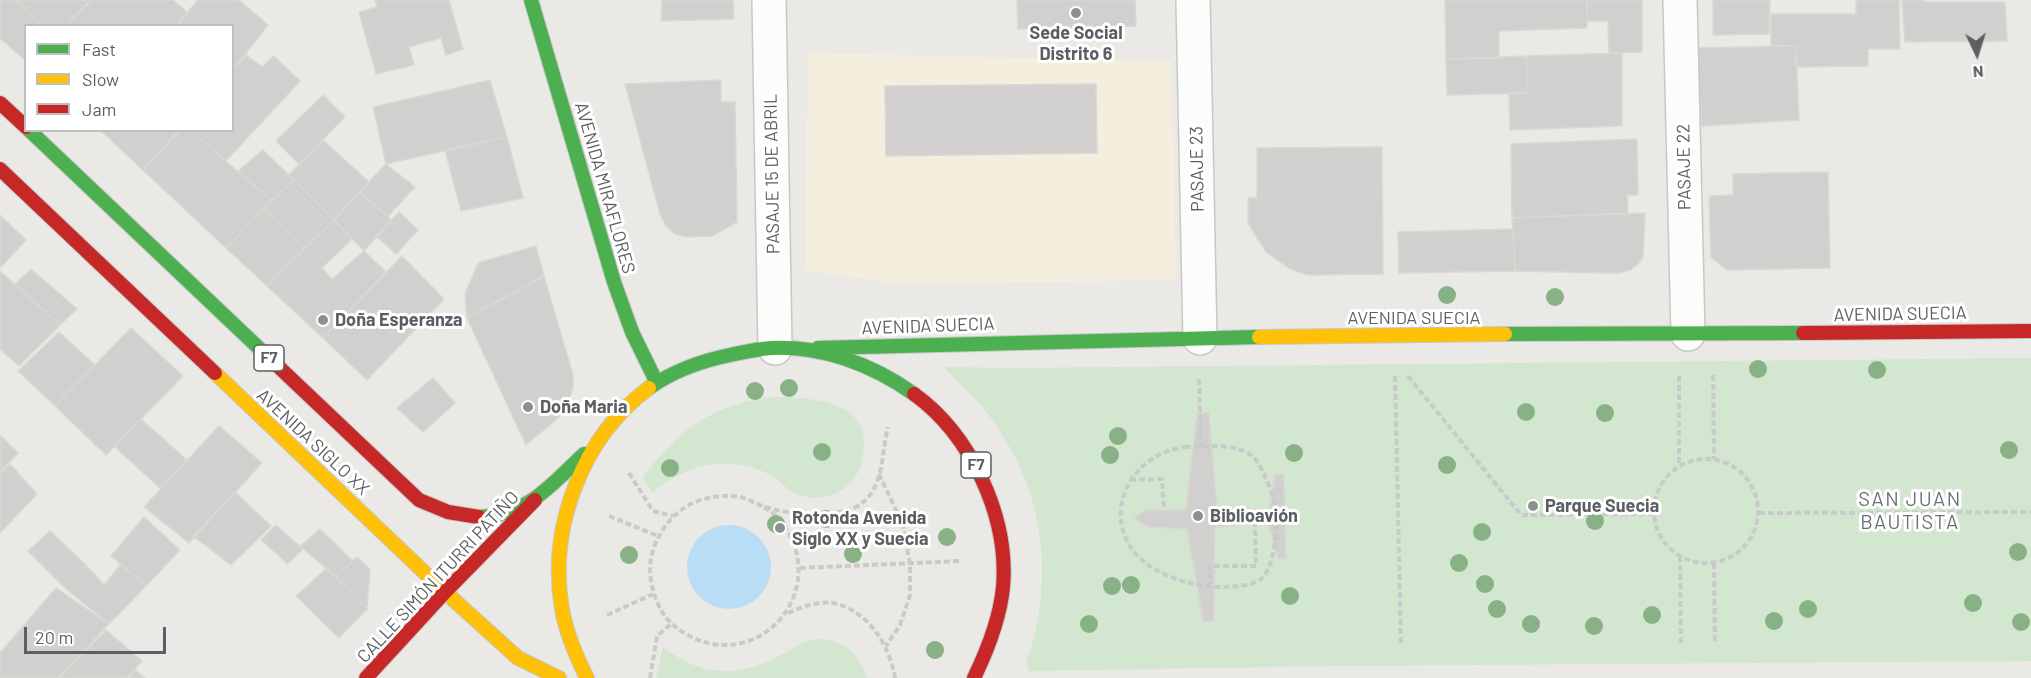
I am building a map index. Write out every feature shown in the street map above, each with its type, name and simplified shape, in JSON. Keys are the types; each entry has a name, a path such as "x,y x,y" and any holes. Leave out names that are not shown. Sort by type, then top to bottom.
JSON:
{"main road":[{"name":"AVENIDA MIRAFLORES","path":"531,0 614,282 632,332 656,381"},
{"path":"0,103 24,125"},
{"name":"AVENIDA SIGLO XX","path":"31,132 419,500 439,511 466,517 487,518 512,512 535,500 601,438"},
{"name":"AVENIDA SIGLO XX","path":"0,169 445,592 518,658 559,678"},
{"name":"AVENIDA SUECIA","path":"786,349 975,342 1200,338 2031,331"},
{"name":"F7","path":"587,678 570,642 560,602 558,566 562,532 570,499 583,467 623,408 656,381 690,364 729,354 786,349 843,358 875,369 904,386 933,407 955,431 973,459 995,511 1003,560 1003,589 997,622 986,654 974,678"},
{"name":"CALLE SIMÓN ITURRI PATIÑO","path":"366,678 445,592 535,500"}],"street":[{"name":"PASAJE 15 DE ABRIL","path":"769,0 786,349"},
{"name":"PASAJE 23","path":"1193,0 1200,338"},
{"name":"PASAJE 22","path":"1680,0 1688,334"}],"path":[{"path":"1679,370 1679,465"},
{"path":"1713,370 1714,459"},
{"path":"1396,373 1401,645"},
{"path":"1405,374 1521,515 1653,514"},
{"path":"1199,375 1201,447"},
{"path":"764,507 783,523 795,544 800,568 797,591 787,613 772,629 753,640 732,645 710,644 689,637 671,624 660,610 653,594 649,574 651,554 658,536 673,516 694,502 717,496 742,497 764,507 791,512 840,513 862,504 874,488 879,474 885,436 891,417"},
{"path":"1185,447 1201,447 1229,447 1251,456 1265,475 1277,517 1271,565 1261,579 1242,586 1210,588 1185,583 1151,567 1130,547 1121,524 1120,506 1129,480 1143,465 1167,451 1185,447"},
{"path":"1696,459 1714,459 1728,463 1741,472 1751,484 1757,497 1759,513 1750,540 1740,551 1728,559 1702,564 1680,556 1666,546 1657,531 1653,514 1654,500 1659,486 1679,465 1696,459"},
{"path":"624,465 652,512 673,516"},
{"path":"879,474 903,525 910,564 910,595 900,625 886,646"},
{"path":"1129,480 1162,479 1164,510"},
{"path":"1759,513 2031,512"},
{"path":"600,513 658,536"},
{"path":"1210,588 1209,567 1256,566 1255,525"},
{"path":"1680,556 1681,644"},
{"path":"800,568 970,561"},
{"path":"1714,563 1715,644"},
{"path":"598,619 653,594"},
{"path":"787,613 808,605 832,603 850,609 871,626 886,646 895,678"},
{"path":"650,678 657,636 671,624"}],"shaded area":[{"path":"808,53 1171,61 1176,280 901,284 805,270"}],"green space":[{"name":"Parque Suecia","path":"2031,358 2031,661 1333,666 1029,671 1026,661 1038,620 1042,571 1041,548 1034,506 1019,465 996,425 978,402 944,367 1015,368"},
{"path":"771,397 825,402 854,416 862,429 864,445 860,467 850,484 825,497 806,497 793,493 778,480 760,470 740,465 716,464 682,473 652,493 643,477 684,433 713,414 750,401"},
{"path":"820,639 844,645 856,656 867,678 656,678 663,647 691,664 718,671 732,671 762,664 802,643"}],"water":[{"path":"729,525 745,528 764,544 771,567 768,583 752,602 729,609 713,606 694,590 687,567 690,551 706,532"}],"building":[{"path":"0,0 17,0 41,24 24,24 24,59 0,38"},
{"path":"17,0 91,0 67,24 41,24"},
{"path":"92,0 173,0 188,13 178,24 67,24"},
{"path":"198,0 239,0 268,25 234,69 234,24 182,24 179,22"},
{"path":"375,0 449,0 463,49 446,55 441,38 409,47 414,65 376,74 359,12 377,7"},
{"path":"662,0 733,0 734,19 661,21"},
{"name":"Sede Social Distrito 6","path":"1017,0 1135,0 1136,26 1018,29"},
{"path":"1445,0 1587,0 1587,28 1499,31 1499,58 1446,59"},
{"path":"1587,0 1642,0 1642,52 1609,53 1608,21 1587,21"},
{"path":"1713,0 1770,0 1769,34 1713,35"},
{"path":"1856,0 1899,0 1900,49 1868,49 1868,66 1796,67 1796,46 1771,46 1771,14 1856,14"},
{"path":"1902,0 2005,2 2007,41 1905,42"},
{"path":"1796,46 1799,120 1702,126 1696,48"},
{"path":"1622,53 1622,126 1510,130 1509,93 1528,93 1526,56"},
{"path":"246,55 262,67 274,56 300,81 226,161 192,132 234,132 234,69"},
{"path":"1526,56 1528,93 1447,95 1446,59"},
{"path":"490,80 507,137 386,164 373,107"},
{"path":"721,80 721,102 735,102 737,222 712,236 686,237 675,234 666,226 660,214 625,84"},
{"path":"1096,84 1097,153 886,156 885,86"},
{"path":"323,95 345,117 299,164 276,141"},
{"path":"102,132 177,132 143,170"},
{"path":"179,132 192,132 272,201 226,248 143,170"},
{"path":"507,137 523,198 461,211 445,150"},
{"path":"1637,139 1638,195 1627,195 1628,213 1512,218 1511,144"},
{"path":"323,140 369,182 334,220 289,175"},
{"path":"1382,147 1383,274 1308,275 1290,269 1266,252 1248,223 1248,198 1257,198 1257,148"},
{"path":"263,150 294,180 272,201 238,171"},
{"path":"386,164 415,187 388,216 359,192"},
{"path":"1828,172 1830,268 1727,270 1711,257 1709,196 1733,195 1733,174"},
{"path":"294,180 334,220 304,249 264,209"},
{"path":"359,192 392,220 364,251 334,220"},
{"path":"264,209 304,249 267,286 226,248"},
{"path":"399,212 418,230 396,254 376,236"},
{"path":"1645,213 1643,257 1630,270 1619,273 1515,271 1512,218"},
{"path":"0,215 26,240 0,268"},
{"path":"334,220 352,239 322,268 332,279 364,251 386,272 323,338 267,286"},
{"path":"1513,229 1515,271 1399,273 1398,232"},
{"path":"536,246 544,276 467,318 465,294 478,263"},
{"path":"402,256 444,299 367,380 323,338"},
{"path":"31,269 77,309 60,325 15,284"},
{"path":"0,271 60,325 19,366 0,349"},
{"path":"544,276 573,375 573,388 565,410 526,445 467,318"},
{"path":"131,328 183,376 106,455 55,406"},
{"path":"59,332 95,365 55,406 18,371"},
{"path":"433,378 455,403 423,432 397,408"},
{"path":"1197,413 1209,413 1217,509 1269,509 1275,475 1284,474 1286,559 1278,559 1268,523 1215,527 1214,621 1203,622 1187,529 1147,527 1134,518 1146,510 1186,510"},
{"path":"141,419 187,460 161,489 114,446"},
{"path":"219,426 262,463 189,543 144,507"},
{"path":"0,435 18,453 0,472"},
{"path":"10,464 37,494 0,533 0,474"},
{"path":"235,492 271,526 231,565 193,536"},
{"path":"144,517 180,550 146,586 111,556"},
{"path":"276,525 303,549 288,564 261,540"},
{"path":"320,529 353,561 336,577 300,546"},
{"path":"50,531 86,565 64,587 28,551"},
{"path":"357,557 370,569 367,609 336,577"},
{"path":"121,564 146,586 109,624 64,587 86,565 104,585"},
{"path":"327,568 367,609 339,638 296,596"},
{"path":"56,588 109,624 58,678 0,678 0,653"},
{"path":"106,630 142,661 127,678 59,678"},
{"path":"135,670 145,678 128,678"}],"traffic: fast":[{"path":"531,0 614,282 632,332 656,381"},
{"path":"31,132 263,352"},
{"path":"1505,334 1803,333"},
{"path":"818,348 1259,337"},
{"path":"649,388 688,367 708,360 756,350 790,348 846,359 882,374 914,394"},
{"path":"479,517 496,515 525,505 549,487 584,454"}],"traffic: slow":[{"path":"1259,337 1505,334"},
{"path":"215,373 445,592 518,658 559,678"},
{"path":"587,678 572,644 562,609 559,578 560,547 566,516 575,486 588,458 605,432 625,408 649,388"}],"traffic: jam":[{"path":"0,103 24,125"},
{"path":"0,169 215,373"},
{"path":"1803,333 2031,331"},
{"path":"263,352 419,500 448,512 479,517"},
{"path":"914,394 953,432 969,455 993,506 1000,533 1003,587 999,611 993,634 974,678"},
{"path":"366,678 445,592 535,500"}],"place":[{"name":"Sede Social Distrito 6","path":"1076,13"},
{"name":"Doña Esperanza","path":"323,320"},
{"name":"Doña Maria","path":"528,407"},
{"name":"Parque Suecia","path":"1533,506"},
{"name":"Biblioavión","path":"1198,516"},
{"name":"Rotonda Avenida Siglo XX y Suecia","path":"780,528"}],"district":[{"name":"SAN JUAN BAUTISTA","path":"1910,510"}]}
